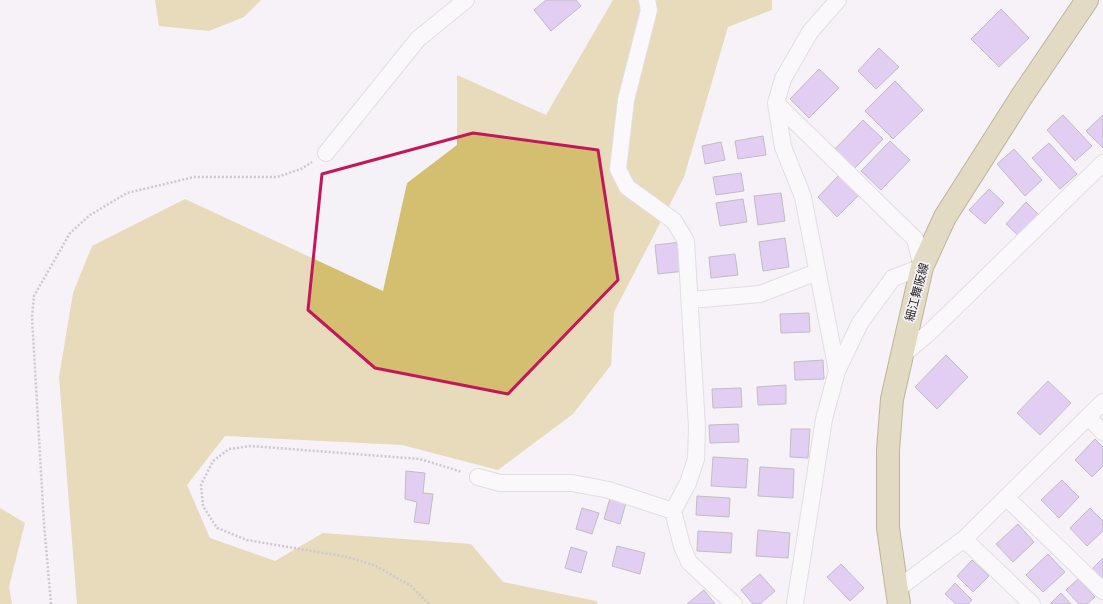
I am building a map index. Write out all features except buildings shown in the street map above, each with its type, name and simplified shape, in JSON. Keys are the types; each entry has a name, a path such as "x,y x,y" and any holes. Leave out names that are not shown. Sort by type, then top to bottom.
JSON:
{"main road":[{"name":"細江舞阪線","path":"898,597 888,528 888,450 892,399 900,357 922,267 945,217 1022,96 1087,0"}],"street":[{"path":"326,153 418,39 466,0"},
{"path":"647,0 650,10 626,100 618,169 627,187 674,221 686,241 691,300 697,428 696,459 688,483 673,511 682,546 689,562 734,604"},
{"path":"837,371 804,197 783,147 776,103 783,79 810,32 838,0"},
{"path":"776,103 915,239 922,267 893,278 860,323 837,371 824,419 795,604"},
{"path":"900,357 931,331 1103,163"},
{"path":"691,300 760,294 818,272"},
{"path":"898,597 964,539 1103,402"},
{"path":"1088,416 1103,432"},
{"path":"478,477 500,484 572,483 609,490 673,511"},
{"path":"1007,498 1103,591"},
{"path":"964,539 1032,604"}],"path":[{"path":"52,604 44,524 32,317 34,296 70,233 90,215 127,193 194,177 277,177 300,168 326,153"},
{"path":"429,604 411,586 374,565 347,557 247,540 217,528 203,506 201,485 213,461 228,449 251,446 420,459 478,477"}],"highlighted area":[{"path":"473,133 598,150 618,280 508,394 375,368 308,310 322,174"}],"shaded area":[{"path":"155,0 261,0 244,17 209,31 159,26"},
{"path":"613,0 772,0 772,10 728,27 684,177 614,312 611,365 573,414 498,470 402,445 225,436 187,485 210,538 275,561 323,533 471,544 503,582 596,601 598,604 77,604 59,377 73,293 92,246 185,199 383,291 407,183 457,145 457,75 546,115"},
{"path":"0,508 25,523 9,587 12,604 0,604"}]}
